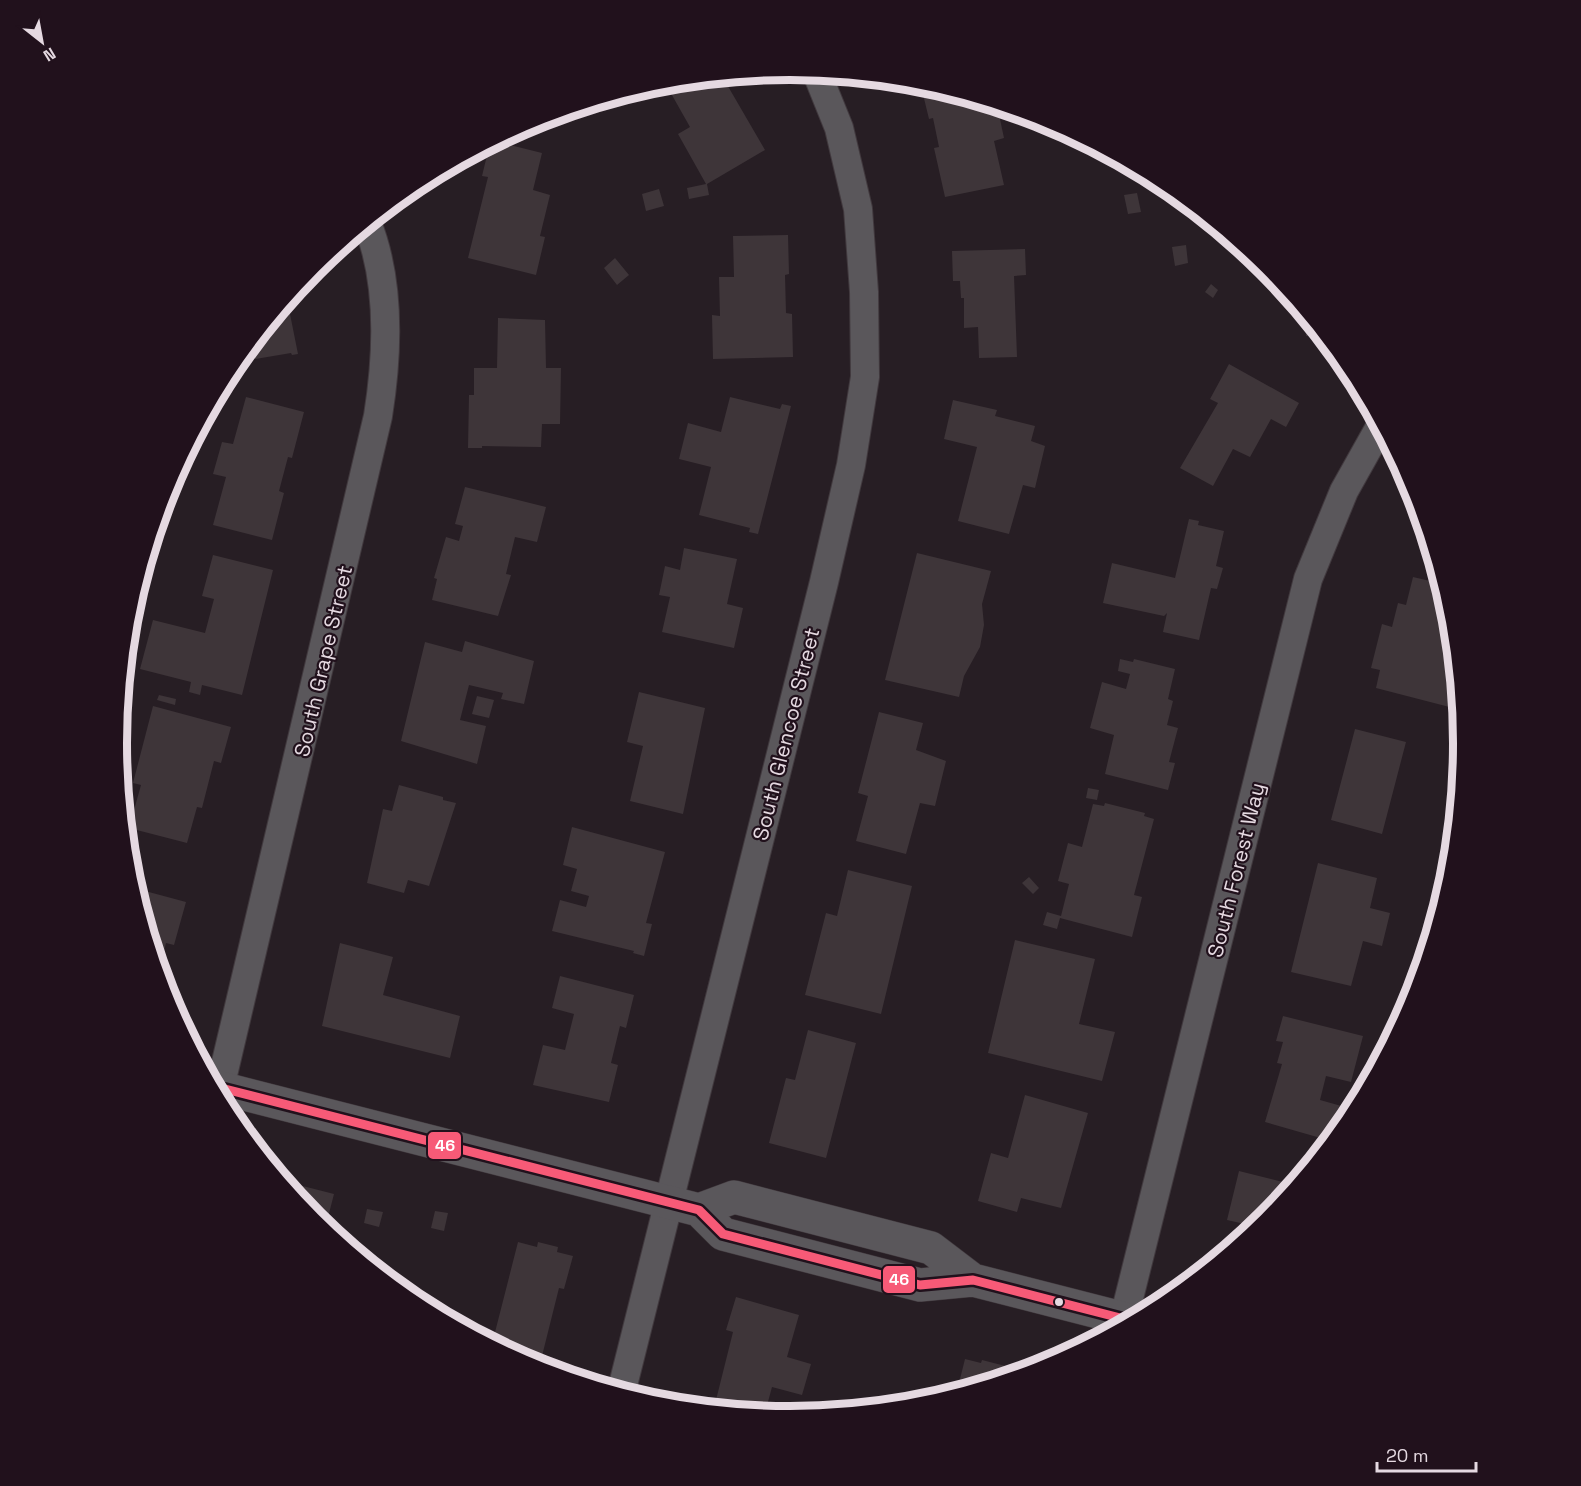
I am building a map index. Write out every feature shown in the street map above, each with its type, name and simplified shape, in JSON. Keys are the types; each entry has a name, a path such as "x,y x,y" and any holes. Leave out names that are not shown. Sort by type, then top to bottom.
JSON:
{"street":[{"name":"South Glencoe Street","path":"624,1385 684,1206 851,465 866,376 864,292 858,209 838,128 819,81"},
{"name":"South Grape Street","path":"219,1080 378,416 386,366 385,315 375,242 370,230"},
{"name":"South Forest Way","path":"1128,1314 1308,579 1344,491 1377,433"},
{"path":"227,1092 684,1206 734,1197 931,1248 973,1280 1118,1320"}],"building":[{"path":"726,83 765,150 707,184 709,195 689,199 687,188 706,184 678,134 690,127 669,91"},
{"path":"923,93 999,113 1004,138 994,141 1004,185 945,197 934,148 939,147 933,118 929,119"},
{"path":"506,144 542,153 533,190 550,195 540,236 545,237 536,275 468,258 488,177 482,176 488,153"},
{"path":"659,189 664,206 646,211 642,194"},
{"path":"1137,193 1141,212 1128,214 1124,195"},
{"path":"788,235 789,274 785,275 786,313 792,314 793,357 713,359 712,315 720,316 719,277 734,277 733,236"},
{"path":"1186,245 1188,263 1175,266 1172,247"},
{"path":"1025,249 1026,275 1014,276 1017,357 979,358 978,327 964,328 964,298 961,298 960,281 953,281 952,251"},
{"path":"615,258 629,275 617,285 604,268"},
{"path":"1211,284 1218,290 1213,298 1205,292"},
{"path":"289,309 298,354 292,355 291,353 249,360"},
{"path":"498,318 545,320 546,368 561,368 560,424 542,424 541,447 482,446 482,448 468,448 469,395 474,395 474,368 497,368"},
{"path":"1305,325 1314,336 1306,336"},
{"path":"1229,364 1299,403 1286,427 1271,419 1250,457 1233,449 1213,486 1180,468 1218,403 1210,399"},
{"path":"246,397 304,412 292,458 288,457 279,491 284,493 272,540 213,525 226,477 213,474 222,442 233,444"},
{"path":"730,397 780,409 782,404 791,406 758,534 749,532 750,528 699,515 711,467 679,459 688,423 721,432"},
{"path":"953,400 997,410 995,416 1035,426 1031,441 1045,446 1035,488 1023,485 1009,534 958,521 977,447 944,439"},
{"path":"465,487 546,507 537,542 515,537 506,574 511,575 498,616 432,600 437,579 434,578 446,537 459,541 463,526 455,524"},
{"path":"1189,519 1199,521 1198,525 1224,531 1216,566 1223,568 1217,589 1211,588 1199,640 1163,632 1167,613 1164,616 1103,603 1112,563 1175,578"},
{"path":"684,548 737,559 727,604 743,608 734,648 662,632 670,597 659,595 665,566 680,570"},
{"path":"917,553 991,571 982,604 984,625 980,647 964,676 959,697 885,680"},
{"path":"213,555 273,570 242,695 202,685 200,695 189,692 191,682 140,669 153,620 205,633 214,599 202,596"},
{"path":"1413,577 1434,582 1448,656 1453,708 1376,688 1380,670 1371,668 1382,624 1392,627 1398,603 1406,605"},
{"path":"465,641 534,661 524,704 501,699 503,693 469,685 460,720 486,726 477,764 401,741 425,642 462,652"},
{"path":"1120,659 1133,662 1134,659 1175,669 1168,699 1173,701 1167,725 1178,728 1169,762 1175,763 1168,790 1105,774 1114,735 1090,728 1102,682 1126,689 1130,674 1118,671"},
{"path":"639,692 705,708 683,814 630,801 643,746 627,742"},
{"path":"159,695 176,699 175,705 157,700"},
{"path":"477,696 494,700 489,718 472,714"},
{"path":"153,706 231,727 221,763 214,761 202,808 197,807 187,843 133,829 132,818 141,785 133,783"},
{"path":"879,712 923,723 916,750 946,761 935,806 920,803 906,854 856,841 868,796 858,793"},
{"path":"1355,729 1406,742 1382,834 1331,820"},
{"path":"399,785 443,797 443,800 456,803 429,886 408,880 404,893 367,883 383,809 392,811"},
{"path":"1088,788 1099,790 1097,800 1086,798"},
{"path":"1105,803 1145,813 1144,816 1154,819 1134,895 1142,897 1132,937 1060,918 1057,929 1043,925 1047,912 1061,916 1069,884 1058,881 1068,843 1082,847 1093,804 1104,806"},
{"path":"572,827 665,852 646,923 652,924 644,956 633,953 634,951 552,931 560,900 586,907 589,896 571,891 577,869 563,865"},
{"path":"1318,863 1377,878 1370,908 1390,913 1382,946 1363,941 1351,986 1291,972"},
{"path":"848,870 912,886 881,1014 805,995 826,913 837,916"},
{"path":"1029,877 1039,888 1033,894 1022,883"},
{"path":"144,891 186,902 174,945 166,943 162,957"},
{"path":"1015,940 1095,959 1079,1024 1115,1032 1102,1081 988,1053"},
{"path":"340,943 393,957 383,995 460,1016 450,1058 322,1026"},
{"path":"560,976 634,995 626,1028 620,1026 611,1063 618,1065 609,1102 533,1085 543,1045 565,1050 574,1014 552,1008"},
{"path":"1283,1016 1363,1036 1351,1082 1326,1076 1320,1100 1345,1107 1323,1139 1265,1122 1282,1064 1277,1063 1283,1042 1276,1041"},
{"path":"808,1030 856,1043 826,1158 769,1143 786,1078 795,1080"},
{"path":"1025,1095 1088,1113 1061,1208 1021,1198 1017,1212 978,1201 991,1153 1008,1158"},
{"path":"1239,1171 1286,1183 1247,1224 1227,1220"},
{"path":"296,1184 334,1194 328,1218"},
{"path":"367,1209 383,1212 379,1227 364,1223"},
{"path":"435,1211 448,1213 444,1231 431,1228"},
{"path":"518,1242 537,1247 538,1242 558,1247 557,1252 573,1256 564,1289 559,1288 542,1356 494,1336"},
{"path":"736,1297 799,1315 787,1357 811,1364 802,1395 772,1387 767,1405 728,1403 716,1400 733,1332 726,1330"},
{"path":"965,1359 981,1363 982,1360 1013,1368 1004,1371 959,1385"}],"transit line":[{"name":"46","path":"225,1089 699,1210 723,1234 920,1285 973,1280 1121,1318"}]}
